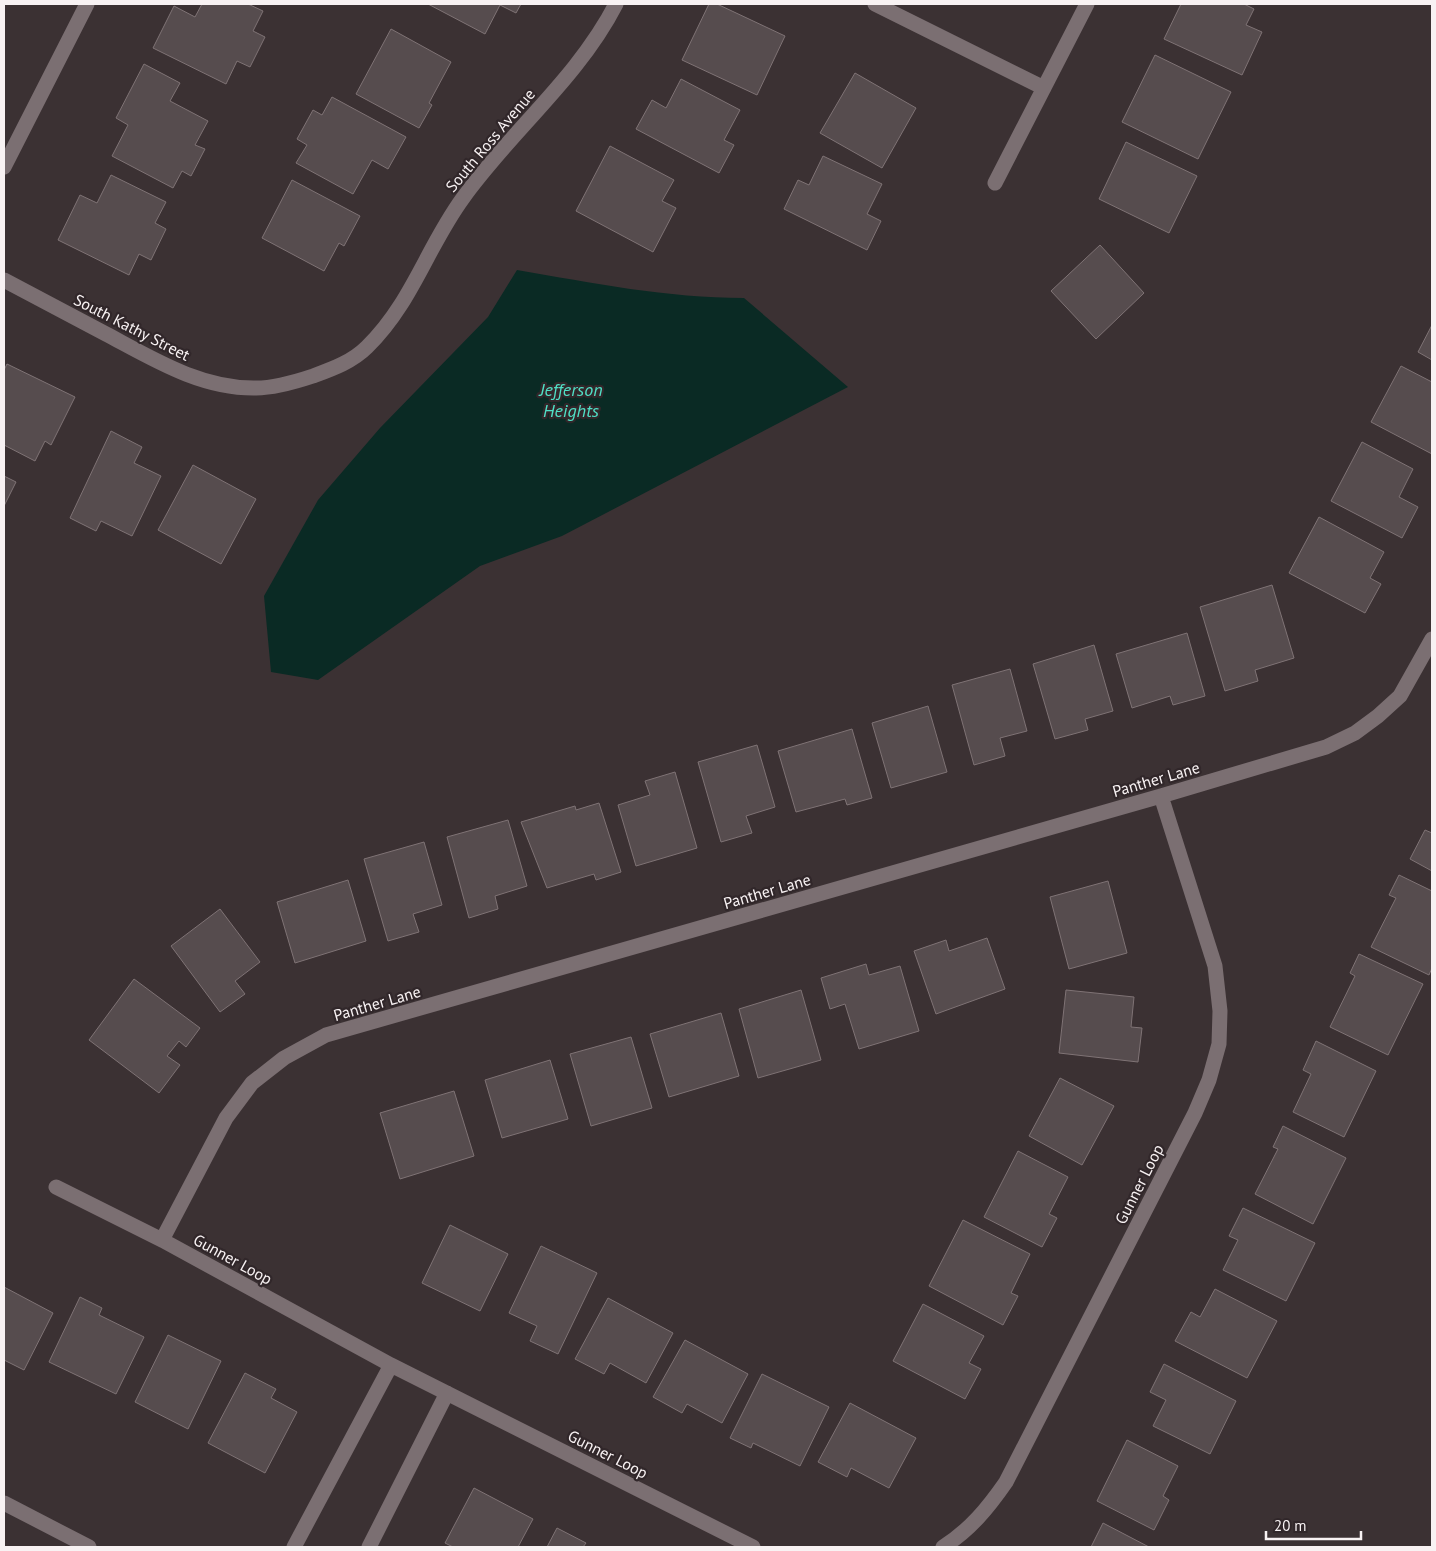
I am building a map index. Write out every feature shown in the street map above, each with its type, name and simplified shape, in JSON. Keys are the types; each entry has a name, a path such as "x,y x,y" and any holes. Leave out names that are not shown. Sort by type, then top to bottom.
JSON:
{"street":[{"path":"4,167 87,4"},
{"name":"South Ross Avenue","path":"337,368 366,349 388,323 410,294 456,208 476,181 579,62 616,4"},
{"path":"875,4 1044,88"},
{"path":"996,182 1087,4"},
{"name":"South Kathy Street","path":"4,280 176,371 214,383 256,388 291,383 337,368"},
{"name":"Panther Lane","path":"162,1240 226,1118 252,1083 284,1058 326,1036 1162,796 1326,747 1355,733 1400,696 1432,639"},
{"name":"Gunner Loop","path":"943,1547 957,1538 982,1516 1006,1482 1195,1113 1209,1080 1219,1044 1220,1011 1215,966 1162,796"},
{"name":"Gunner Loop","path":"56,1187 162,1240 391,1365 753,1547"},
{"path":"294,1547 391,1365"},
{"path":"369,1547 446,1392"},
{"path":"4,1503 89,1547"}],"water":[{"name":"Jefferson Heights","path":"517,270 658,293 744,298 848,387 562,536 480,566 318,680 271,672 264,596 318,500 380,428 488,317"}],"building":[{"path":"202,4 248,4 263,11 253,31 265,37 250,67 237,61 226,84 153,48 174,6 195,17"},
{"path":"428,4 521,4 516,13 500,5 485,34"},
{"path":"709,4 717,4 785,36 757,95 682,60"},
{"path":"1181,4 1244,4 1254,9 1246,25 1262,32 1242,75 1164,39"},
{"path":"391,29 451,62 429,103 432,105 419,128 356,94"},
{"path":"1155,55 1231,92 1198,159 1122,122"},
{"path":"144,64 180,83 170,101 208,121 195,145 205,149 191,176 182,171 173,188 112,156 128,125 116,118"},
{"path":"855,73 916,108 882,168 820,133"},
{"path":"681,79 740,110 724,140 734,145 719,173 636,129 652,100 666,108"},
{"path":"332,97 406,137 388,169 372,160 353,194 296,163 307,145 297,139 313,110 322,115"},
{"path":"1126,142 1197,176 1169,233 1099,199"},
{"path":"610,146 674,180 662,201 676,208 653,252 576,211"},
{"path":"823,156 882,184 867,214 881,221 867,250 784,209 798,180 809,185"},
{"path":"111,175 166,202 155,223 166,229 151,260 139,254 129,275 58,240 80,195 97,203"},
{"path":"292,180 360,216 344,246 339,243 324,271 262,238"},
{"path":"1100,245 1144,293 1096,339 1051,291"},
{"path":"1432,325 1432,360 1418,352"},
{"path":"7,364 75,397 51,445 45,441 35,461 4,445 4,370"},
{"path":"1401,366 1432,382 1432,454 1371,422"},
{"path":"111,431 142,447 134,463 161,476 132,536 101,521 96,531 70,518"},
{"path":"1362,442 1413,469 1399,497 1418,507 1402,538 1331,501"},
{"path":"193,465 256,499 221,564 158,530"},
{"path":"4,476 16,482 4,506"},
{"path":"1319,517 1384,552 1370,578 1381,584 1365,613 1289,573"},
{"path":"1272,585 1294,658 1255,670 1258,681 1225,691 1200,607"},
{"path":"1187,633 1205,696 1173,705 1170,696 1132,708 1116,654"},
{"path":"1094,645 1113,711 1085,719 1088,730 1055,739 1033,664"},
{"path":"1010,669 1027,731 1000,738 1005,756 974,765 952,685"},
{"path":"928,706 947,772 891,788 872,723"},
{"path":"852,729 872,798 847,805 845,799 796,812 778,751"},
{"path":"757,745 775,807 746,816 752,833 721,842 698,762"},
{"path":"675,772 697,848 636,866 618,805 650,795 645,781"},
{"path":"599,803 621,872 596,880 594,874 547,888 521,822 575,806 576,810"},
{"path":"508,820 527,886 495,896 498,909 469,918 447,837"},
{"path":"1425,830 1432,833 1432,871 1410,859"},
{"path":"424,842 442,905 413,914 419,932 388,941 364,859"},
{"path":"1399,875 1432,891 1432,968 1429,975 1371,947 1396,898 1389,895"},
{"path":"348,880 366,941 295,963 277,902"},
{"path":"1108,881 1127,953 1069,969 1050,897"},
{"path":"220,909 260,962 235,981 245,994 220,1012 171,946"},
{"path":"987,938 1005,989 936,1014 914,951 946,940 949,951"},
{"path":"1359,954 1423,984 1388,1055 1330,1027 1355,976 1350,973"},
{"path":"866,964 869,975 900,966 919,1031 859,1049 845,1004 830,1009 821,978"},
{"path":"134,979 200,1028 186,1047 179,1041 167,1056 180,1065 159,1093 89,1040"},
{"path":"801,990 821,1060 758,1078 739,1009"},
{"path":"1066,990 1134,997 1131,1027 1142,1028 1138,1062 1059,1053"},
{"path":"721,1013 739,1076 669,1097 650,1034"},
{"path":"631,1037 652,1108 591,1126 570,1054"},
{"path":"1316,1041 1376,1071 1344,1137 1293,1112 1311,1074 1303,1070"},
{"path":"550,1060 568,1119 502,1138 485,1080"},
{"path":"1060,1078 1114,1106 1082,1165 1029,1136"},
{"path":"454,1091 474,1156 400,1179 380,1113"},
{"path":"1283,1126 1346,1158 1313,1224 1255,1194 1278,1149 1273,1147"},
{"path":"1018,1151 1068,1177 1049,1214 1057,1218 1042,1247 984,1217"},
{"path":"1243,1208 1315,1243 1286,1301 1223,1270 1238,1240 1229,1236"},
{"path":"963,1220 1030,1254 1011,1293 1018,1296 1003,1325 929,1286"},
{"path":"450,1225 508,1254 480,1311 422,1283"},
{"path":"541,1246 597,1273 558,1354 530,1341 537,1326 509,1313"},
{"path":"4,1287 53,1313 24,1370 4,1360"},
{"path":"1215,1289 1277,1321 1247,1378 1175,1341 1191,1312 1200,1317"},
{"path":"80,1297 102,1308 99,1315 144,1337 116,1394 49,1362"},
{"path":"608,1298 673,1333 646,1383 610,1363 604,1374 575,1359"},
{"path":"923,1304 984,1336 969,1363 981,1369 965,1399 893,1361"},
{"path":"168,1335 221,1361 188,1429 135,1402"},
{"path":"685,1340 748,1374 722,1423 687,1404 682,1413 653,1397"},
{"path":"1164,1364 1236,1401 1210,1454 1153,1426 1166,1400 1150,1392"},
{"path":"245,1373 276,1389 271,1398 297,1412 265,1473 208,1443"},
{"path":"762,1374 829,1407 800,1466 753,1443 751,1448 730,1438"},
{"path":"850,1403 916,1438 889,1488 851,1468 847,1477 818,1462"},
{"path":"1127,1440 1178,1466 1163,1496 1169,1500 1154,1530 1097,1501"},
{"path":"474,1488 533,1519 518,1547 453,1547 445,1543"},
{"path":"1103,1523 1149,1547 1091,1547"},
{"path":"557,1528 586,1543 583,1547 547,1547"}]}
